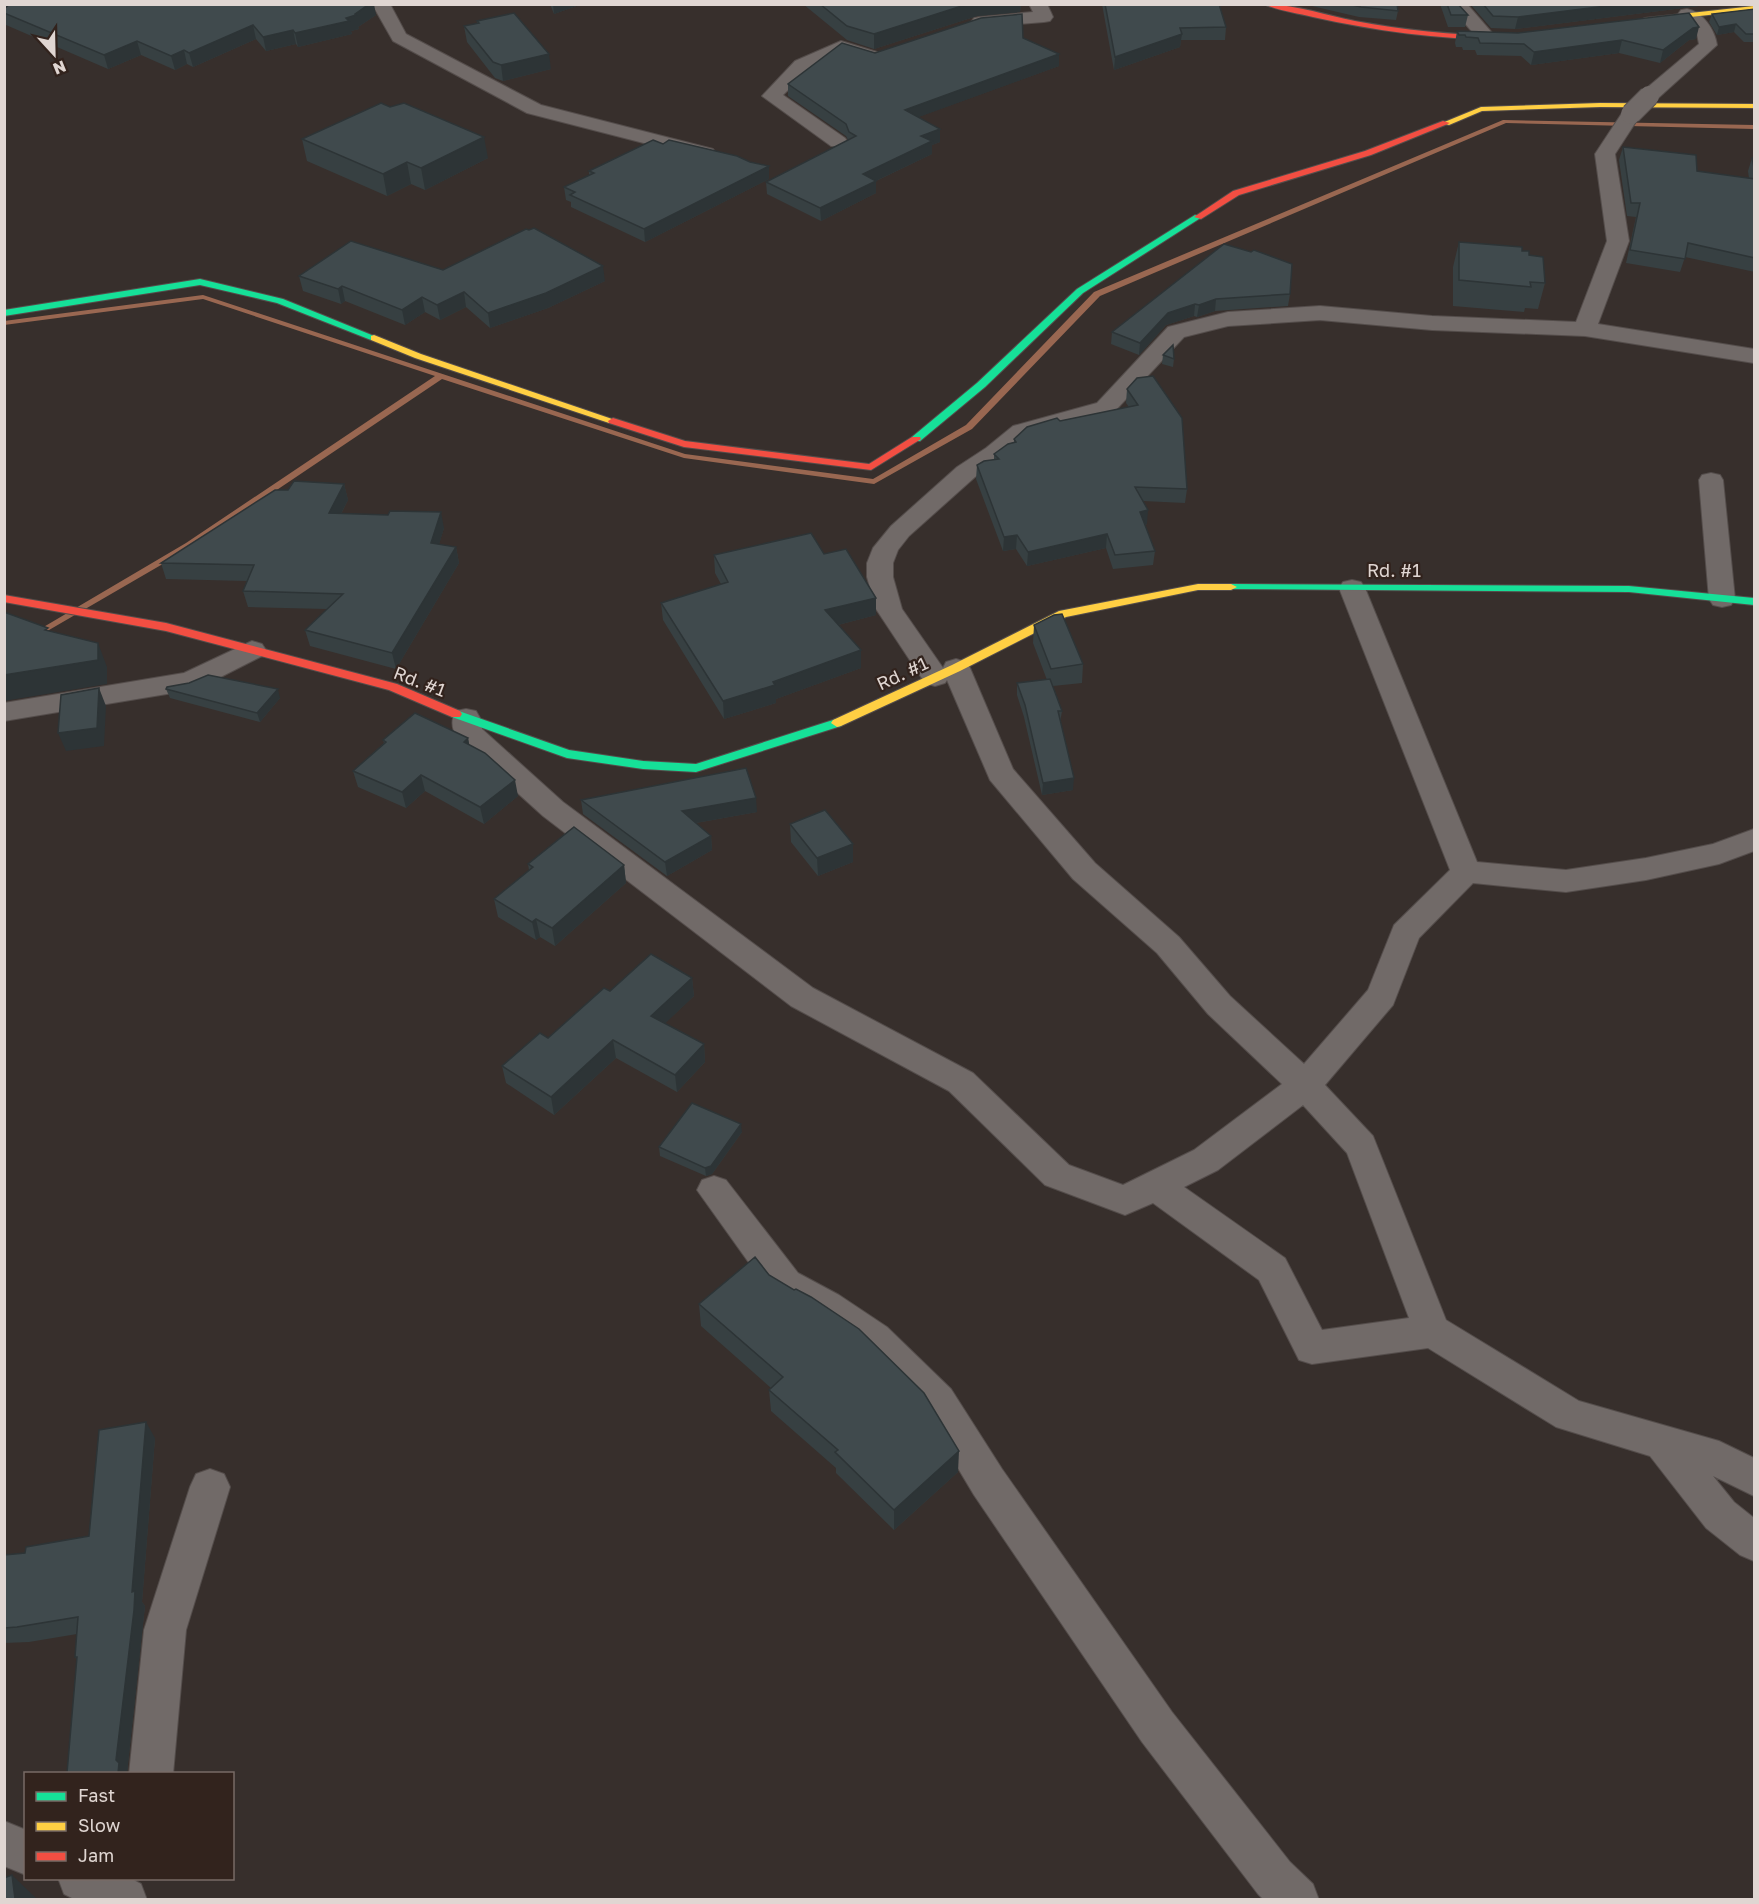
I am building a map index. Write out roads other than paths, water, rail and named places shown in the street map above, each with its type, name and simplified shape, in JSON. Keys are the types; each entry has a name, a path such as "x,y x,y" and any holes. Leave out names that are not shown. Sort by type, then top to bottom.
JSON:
{"street":[{"path":"381,4 399,37 534,109 654,141 722,156"},
{"path":"957,29 978,22 1044,17 1038,4"},
{"path":"1267,4 1313,16 1405,33 1487,38 1515,37"},
{"path":"1457,4 1487,38"},
{"path":"1632,22 1755,8"},
{"path":"1585,329 1618,241 1605,154 1628,120 1649,96 1708,45 1706,33 1688,14"},
{"path":"838,142 772,96 802,65 841,47 874,57 884,54"},
{"path":"4,313 200,282 280,301 418,356 684,444 871,467 909,445 981,385 1080,291 1236,193 1368,153 1481,109 1600,105 1755,106"},
{"path":"1755,356 1585,329 1432,323 1320,313 1228,319 1176,332 1105,408 1021,431 995,453 966,472 900,531 886,548 880,563 880,577 889,609 946,673 1000,773 1084,871 1168,945 1219,1005 1305,1085 1361,1146 1432,1331 1569,1414 1719,1459 1755,1478"},
{"path":"1711,480 1722,599"},
{"name":"Rd. #1","path":"4,598 166,627 393,687 466,718 567,754 643,765 696,768 836,724 946,673 1063,614 1198,587 1629,589 1755,602"},
{"path":"1352,588 1466,872"},
{"path":"4,712 191,681 252,650"},
{"path":"466,718 468,732 553,809 802,997 961,1082 1058,1174 1125,1200 1206,1160 1305,1085 1382,996 1405,933 1466,872 1566,880 1646,869 1719,853 1755,839"},
{"path":"1155,1185 1272,1269 1312,1348 1432,1331"},
{"path":"714,1190 785,1284 826,1305 874,1338 938,1401 988,1482 1157,1727 1274,1878 1298,1899"},
{"path":"1662,1442 1720,1515 1755,1542"},
{"path":"151,1772 165,1630 210,1487"},
{"path":"4,1843 24,1851"},
{"path":"84,1880 124,1899"},
{"path":"138,1899 140,1880"}],"waterway":[{"path":"4,323 203,297 684,456 874,482 969,427 1097,294 1505,121 1754,127"},
{"path":"34,635 189,545 441,376"}]}
